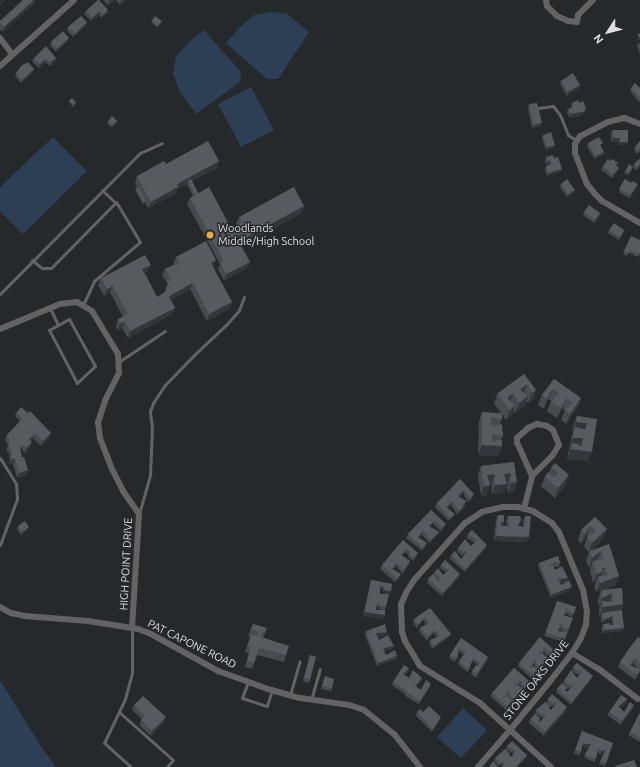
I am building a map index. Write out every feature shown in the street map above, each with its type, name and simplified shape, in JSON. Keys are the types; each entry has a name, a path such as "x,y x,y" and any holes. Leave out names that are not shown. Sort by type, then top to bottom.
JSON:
{"street":[{"path":"0,66 74,0"},
{"path":"546,0 546,6 557,16 568,21 577,22 578,16 593,0"},
{"path":"0,38 12,54"},
{"path":"640,124 624,118 608,122 587,131 576,140 575,153 587,184 602,201 640,224"},
{"path":"0,329 50,308 70,302 77,302 92,311 101,323 118,354 120,361"},
{"name":"HIGH POINT DRIVE","path":"120,361 119,373 102,407 98,422 100,438 111,466 123,491 139,514 132,628"},
{"path":"524,509 532,476 552,456 559,445 553,430 547,426 537,424 528,428 517,438 517,443 532,476"},
{"name":"STONE OAKS DRIVE","path":"478,767 510,730 572,652 581,638 586,626 587,612 583,590 559,532 552,523 533,511 518,507 503,507 482,512 465,523 414,580 401,604 402,632 405,641 420,666 480,703 510,730"},
{"name":"PAT CAPONE ROAD","path":"0,607 11,613 25,616 88,621 132,628 151,634 218,671 248,682 290,695 311,700 349,705 364,710 395,735 420,767"},
{"path":"572,652 599,669 639,698"},
{"path":"510,730 551,767"}],"lane":[{"path":"538,108 553,106 560,115 568,134 576,140"},
{"path":"0,294 32,260 140,153 162,143"},
{"path":"83,305 94,281 140,242 116,202 102,190"},
{"path":"32,260 42,268 51,268 116,202"},
{"path":"139,514 150,475 152,428 150,411 153,403 164,386 227,324 239,310 244,297"},
{"path":"50,308 58,325"},
{"path":"69,319 95,366 77,383 49,330 58,325 69,319"},
{"path":"120,361 165,331"},
{"path":"0,458 16,484 17,499 0,545"},
{"path":"131,767 104,743 125,699 132,673 132,628"},
{"path":"290,695 300,661"},
{"path":"311,700 320,669"},
{"path":"248,682 242,698 267,706 272,690"},
{"path":"119,712 173,760 167,767"}],"shaded area":[{"path":"271,12 287,14 309,32 278,79 267,79 226,43 241,26 254,15"},
{"path":"204,30 241,72 240,82 196,114 179,90 173,73 176,57 191,40"},
{"path":"251,87 274,130 241,147 218,104"},
{"path":"53,137 87,171 23,234 0,211 0,187"},
{"path":"0,680 42,748 56,767 0,767"},
{"path":"463,708 487,730 461,758 437,737"}],"building":[{"path":"23,0 34,0 4,27 0,21"},
{"path":"98,0 108,10 103,15 100,11 92,18 86,11"},
{"path":"81,16 87,22 75,34 68,27"},
{"path":"155,16 162,21 157,26 152,20"},
{"path":"63,31 69,38 57,49 51,42"},
{"path":"46,46 56,58 51,62 46,59 40,64 34,58"},
{"path":"28,62 34,69 22,80 16,73 21,66"},
{"path":"573,73 580,85 568,92 561,81"},
{"path":"635,83 640,88 640,98 631,88"},
{"path":"72,98 76,102 74,105 69,101"},
{"path":"578,100 579,103 583,101 586,108 584,109 585,111 571,114 568,109 573,107 572,103"},
{"path":"537,103 542,123 534,125 529,104"},
{"path":"112,116 117,121 112,126 108,121"},
{"path":"613,130 628,130 628,142 620,142 620,138 613,138"},
{"path":"551,132 555,145 547,147 543,135"},
{"path":"599,137 603,143 600,145 604,152 596,156 588,143"},
{"path":"208,141 219,161 177,184 178,187 151,202 137,176 164,161 166,164"},
{"path":"640,141 640,148 638,150 635,147"},
{"path":"553,155 554,158 558,157 562,169 548,173 546,166 552,164 546,157"},
{"path":"608,159 610,161 612,159 618,163 616,165 619,168 613,175 603,166"},
{"path":"639,159 640,164 638,166 634,164"},
{"path":"629,164 633,167 629,172 626,170"},
{"path":"191,179 198,193 195,194 188,181"},
{"path":"567,179 575,190 568,194 561,184"},
{"path":"625,179 631,183 632,181 638,184 631,194 621,190 620,187"},
{"path":"138,187 146,201 143,202 136,188"},
{"path":"209,187 231,228 242,222 239,217 294,187 304,206 243,239 241,234 236,237 250,262 226,274 220,263 224,261 190,198"},
{"path":"589,205 600,213 595,220 584,212"},
{"path":"614,223 624,230 620,237 609,230"},
{"path":"631,236 640,240 639,254 630,250 629,253 624,251"},
{"path":"206,241 216,260 211,263 232,302 209,314 193,283 169,296 175,308 130,331 125,322 120,323 118,319 128,314 113,286 107,289 101,278 145,255 151,265 142,269 157,297 165,292 170,277 165,269 176,264 180,265 176,257"},
{"path":"524,374 536,390 532,393 527,384 520,390 528,396 519,403 513,393 507,398 515,405 510,410 497,394"},
{"path":"554,379 581,398 570,414 565,410 573,403 566,398 561,408 551,402 559,394 552,389 547,399 542,395"},
{"path":"21,407 28,413 23,419 16,413"},
{"path":"30,411 51,433 43,441 36,434 29,439 32,442 26,448 24,445 21,448 19,446 28,470 19,473 15,459 12,459 11,448 8,445 10,442 7,435"},
{"path":"482,412 502,414 502,419 491,417 491,426 502,424 503,436 492,433 492,442 495,442 495,440 502,440 502,446 482,445"},
{"path":"577,416 597,419 592,452 571,449 572,443 582,446 583,438 573,438 575,427 586,430 587,423 576,422"},
{"path":"514,462 517,482 511,483 511,473 504,474 507,484 495,485 495,474 487,475 490,485 484,486 481,466"},
{"path":"555,463 569,475 558,488 545,477 548,472 554,478 559,472 551,468"},
{"path":"460,479 474,494 470,499 464,490 458,496 466,501 459,511 452,502 446,507 455,514 450,518 437,503"},
{"path":"431,510 446,524 442,528 435,520 429,526 439,532 431,540 423,531 418,537 427,543 423,548 408,534"},
{"path":"498,515 504,515 504,522 501,522 501,526 509,526 508,516 520,516 521,520 518,526 525,527 525,516 531,516 529,537 496,536"},
{"path":"595,517 607,529 592,543 587,537 596,531 590,526 585,534 581,530"},
{"path":"25,521 29,527 22,532 18,526"},
{"path":"472,530 487,545 466,569 451,555 455,551 461,559 467,552 463,552 458,548 465,539 471,546 477,540 468,534"},
{"path":"403,540 418,553 414,558 409,554 410,552 407,549 401,555 410,561 404,570 397,563 392,569 401,574 397,579 382,565"},
{"path":"609,544 619,576 600,583 598,577 608,575 605,567 602,568 603,571 597,574 593,561 604,559 601,551 592,558 590,551"},
{"path":"558,556 560,563 554,562 551,565 553,565 555,570 562,566 568,578 561,579 560,577 557,579 561,585 569,580 572,587 552,594 539,563"},
{"path":"445,560 460,574 443,593 428,579 433,574 438,582 441,579 434,573 438,568 443,575 449,570 441,565"},
{"path":"371,580 392,584 391,591 384,590 384,587 380,586 380,594 389,594 386,606 380,606 380,603 377,603 376,610 385,610 385,615 365,612"},
{"path":"622,588 623,604 603,607 602,601 613,602 612,593 602,598 602,590"},
{"path":"557,601 576,607 574,614 565,608 566,612 563,615 573,618 568,629 558,622 560,627 557,631 567,632 565,639 546,633"},
{"path":"430,608 451,634 434,646 430,640 440,636 435,630 428,637 420,628 429,623 425,617 418,625 414,619"},
{"path":"622,610 624,628 604,630 603,624 610,623 610,625 614,625 613,616 603,620 602,613"},
{"path":"253,624 267,628 265,633 262,632 261,637 289,646 286,655 259,648 254,663 247,661 251,647 248,646 251,635 257,636 259,632 251,629"},
{"path":"385,624 387,632 376,633 379,640 388,635 394,646 383,648 386,655 395,650 397,656 378,663 366,631"},
{"path":"540,637 555,651 551,656 544,646 543,651 538,653 541,655 542,653 548,658 541,669 535,663 537,661 535,660 532,666 530,665 531,668 533,666 539,671 534,676 519,663"},
{"path":"638,637 640,638 640,657 629,649 628,651 628,650"},
{"path":"461,638 488,657 477,674 472,671 476,665 478,666 480,663 473,658 469,669 459,661 466,652 459,648 457,659 450,655"},
{"path":"629,649 640,657 640,664 635,658 630,665 640,670 637,675 620,662"},
{"path":"310,655 316,657 310,680 304,678"},
{"path":"577,663 593,676 572,702 557,689 562,683 567,688 565,690 567,692 573,685 569,685 564,681 571,670 577,678 582,672 581,670 579,672 573,667"},
{"path":"404,665 409,668 403,674 409,678 413,670 422,678 415,686 421,690 426,680 431,684 420,701 393,682"},
{"path":"514,668 530,682 525,687 520,680 517,684 514,683 516,687 518,685 523,689 514,699 508,694 510,692 508,690 505,696 502,697 504,698 506,696 512,701 507,706 492,693"},
{"path":"325,676 334,679 332,688 322,686"},
{"path":"552,694 567,707 545,732 530,719 535,714 540,718 538,720 540,722 546,716 536,710 545,702 550,706 549,708 551,710 557,703 555,702 553,704 548,699"},
{"path":"621,695 627,699 618,707 624,712 630,702 634,705 622,721 609,712"},
{"path":"143,696 166,717 152,731 141,720 145,716 134,705"},
{"path":"429,706 441,717 433,729 417,712 420,709 423,712"},
{"path":"639,714 640,722 638,723 640,724 640,738 630,732"},
{"path":"582,731 613,743 606,763 600,761 606,750 601,751 598,748 596,759 590,757 585,754 591,744 584,744 585,742 583,741 581,752 575,750"},
{"path":"512,741 527,755 516,767 501,767 505,763 502,761 500,763 495,758 505,749 511,757 516,751 507,746"},
{"path":"634,760 637,767 615,766"},
{"path":"493,761 498,767 489,767"}],"place":[{"name":"Woodlands Middle/High School","path":"210,235"}]}
